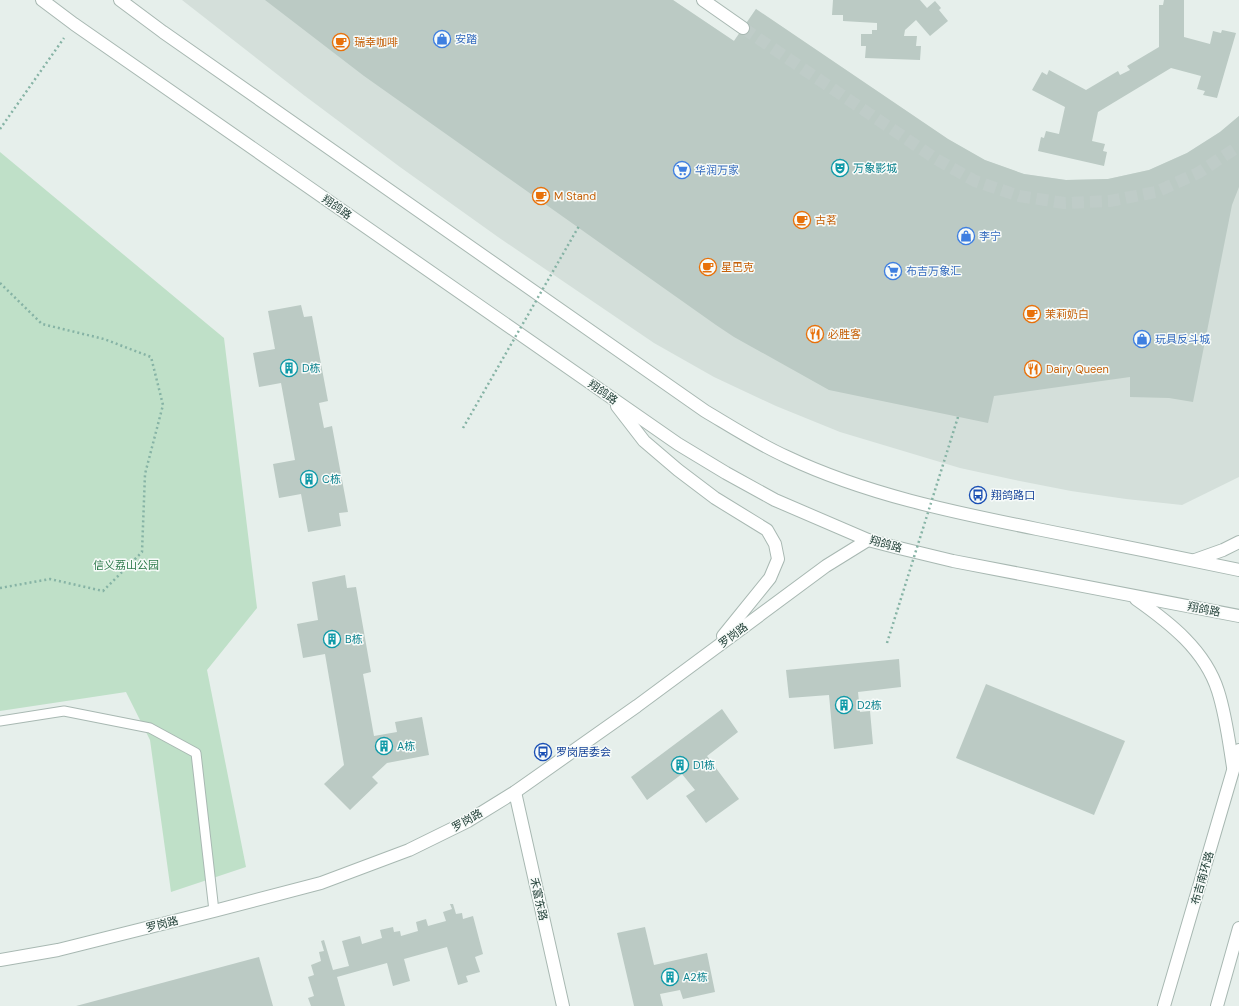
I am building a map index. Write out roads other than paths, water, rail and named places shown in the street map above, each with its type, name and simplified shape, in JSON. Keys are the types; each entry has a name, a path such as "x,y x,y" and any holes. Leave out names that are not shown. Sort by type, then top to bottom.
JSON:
{"street":[{"name":"翔鸽路","path":"42,0 74,24 678,444 775,500 868,540 895,547 953,561 1239,616"},
{"path":"120,0 163,32 705,411 748,437 788,457 835,477 899,498 978,517 1239,570"},
{"path":"703,0 743,28"},
{"path":"611,397 644,442 715,498 767,530 775,544 778,559 770,578 712,650"},
{"name":"罗岗路","path":"0,960 58,950 214,911 321,882 409,850 468,821 514,792 637,706 826,566 868,540"},
{"path":"1194,560 1223,550 1239,542"},
{"path":"1132,596 1164,618 1187,640 1206,664 1218,691 1224,716 1233,770"},
{"name":"布吉南环路","path":"1164,1006 1239,750"},
{"name":"禾富东路","path":"514,792 563,1006"},
{"path":"1217,1006 1239,928"}],"lane":[{"path":"0,722 64,711 150,728 196,753 214,911"}],"tunnel":[{"path":"743,28 936,159 975,181 1019,196 1064,203 1110,201 1156,192 1198,173 1239,146"}],"place":[{"name":"安踏","path":"442,39"},
{"name":"瑞幸咖啡","path":"341,42"},
{"name":"万象影城","path":"840,168"},
{"name":"华润万家","path":"682,170"},
{"name":"M Stand","path":"541,196"},
{"name":"古茗","path":"802,220"},
{"name":"李宁","path":"966,236"},
{"name":"星巴克","path":"708,267"},
{"name":"布吉万象汇","path":"893,271"},
{"name":"茉莉奶白","path":"1032,314"},
{"name":"必胜客","path":"815,334"},
{"name":"玩具反斗城","path":"1142,339"},
{"name":"D栋","path":"289,368"},
{"name":"Dairy Queen","path":"1033,369"},
{"name":"C栋","path":"309,479"},
{"name":"翔鸽路口","path":"978,495"},
{"name":"B栋","path":"332,639"},
{"name":"D2栋","path":"844,705"},
{"name":"A栋","path":"384,746"},
{"name":"罗岗居委会","path":"543,752"},
{"name":"D1栋","path":"680,765"},
{"name":"A2栋","path":"670,977"}],"park label":[{"name":"信义荔山公园","path":"126,565"}]}
